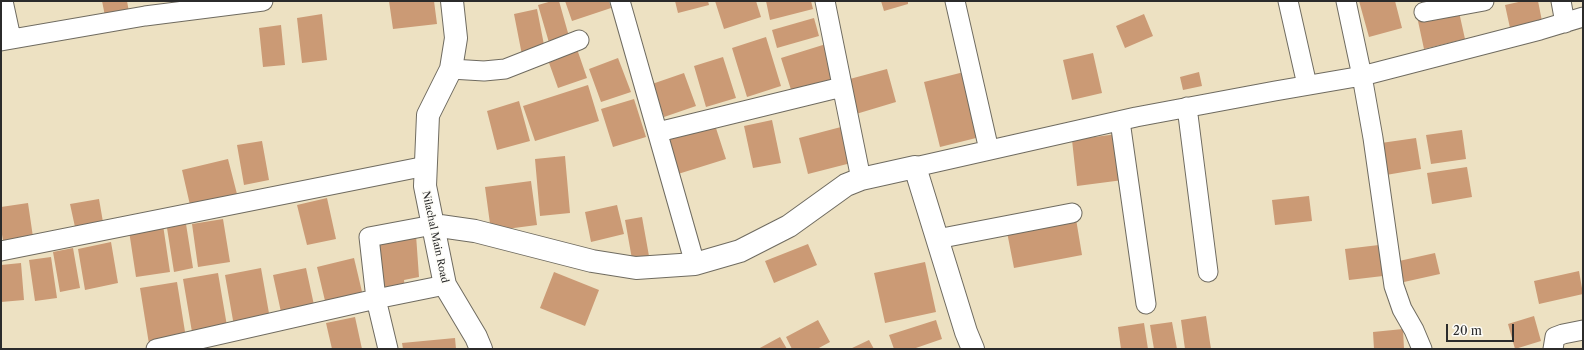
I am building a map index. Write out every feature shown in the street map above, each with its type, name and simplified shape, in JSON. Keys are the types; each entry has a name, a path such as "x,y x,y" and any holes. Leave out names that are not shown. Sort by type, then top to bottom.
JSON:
{"street":[{"path":"3,1 6,39 145,16 263,1"},
{"name":"Nilachal Main Road","path":"452,1 456,38 451,69 428,115 424,186 445,285 476,337 481,349"},
{"path":"620,1 695,264"},
{"path":"825,1 861,179"},
{"path":"955,1 989,150"},
{"path":"1288,1 1307,85"},
{"path":"1346,1 1373,138 1394,286 1402,309 1414,330 1422,349"},
{"path":"1424,12 1484,1"},
{"path":"1561,1 1565,23"},
{"path":"388,349 376,299 369,237 433,225 475,231 592,261 636,268 695,264 740,251 782,230 846,185 861,179 1187,107 1362,76 1583,17"},
{"path":"451,69 484,71 505,69 579,40"},
{"path":"658,132 842,87"},
{"path":"1187,107 1208,272"},
{"path":"1120,121 1146,304"},
{"path":"1,251 426,166"},
{"path":"915,167 966,332 973,349"},
{"path":"937,238 1072,212"},
{"path":"156,349 376,299 445,285"},
{"path":"1553,349 1555,337 1583,330"}],"building":[{"path":"102,1 127,1 129,12 105,16"},
{"path":"389,1 434,1 437,24 393,29"},
{"path":"552,1 559,1 570,40 550,46 538,5"},
{"path":"565,1 609,1 611,8 572,21"},
{"path":"675,1 708,1 709,5 678,13"},
{"path":"715,1 756,1 761,17 724,29"},
{"path":"766,1 811,1 813,9 770,20"},
{"path":"881,1 908,1 908,4 884,11"},
{"path":"1359,1 1395,1 1402,28 1369,37"},
{"path":"1523,1 1538,1 1542,21 1510,28 1505,5"},
{"path":"537,9 545,50 522,55 514,14"},
{"path":"1459,12 1465,39 1424,49 1418,21"},
{"path":"322,14 327,60 302,63 297,18"},
{"path":"1144,14 1153,36 1125,48 1116,26"},
{"path":"814,18 819,36 777,48 772,30"},
{"path":"281,25 285,65 263,67 259,28"},
{"path":"766,37 781,86 747,97 732,48"},
{"path":"826,44 837,79 792,93 781,58"},
{"path":"577,49 587,78 558,88 548,60"},
{"path":"1093,53 1102,93 1072,100 1063,60"},
{"path":"723,57 736,98 706,107 694,66"},
{"path":"618,58 631,92 601,102 589,69"},
{"path":"887,69 896,102 856,114 846,80"},
{"path":"964,72 980,137 940,147 924,82"},
{"path":"1199,72 1202,86 1183,90 1180,77"},
{"path":"684,73 696,106 664,117 652,84"},
{"path":"588,85 599,121 535,141 523,106"},
{"path":"634,99 646,137 613,147 601,109"},
{"path":"519,101 530,141 497,150 487,111"},
{"path":"772,120 781,163 753,168 744,126"},
{"path":"715,125 726,159 678,174 667,140"},
{"path":"841,127 851,163 808,174 799,138"},
{"path":"1462,130 1466,159 1431,164 1426,135"},
{"path":"1117,134 1123,180 1077,186 1072,140"},
{"path":"1416,138 1421,169 1386,175 1381,143"},
{"path":"262,141 269,180 244,185 237,145"},
{"path":"565,156 570,213 540,216 535,159"},
{"path":"228,159 237,194 190,205 182,170"},
{"path":"1467,167 1472,197 1432,204 1427,173"},
{"path":"531,181 537,225 491,231 485,187"},
{"path":"1309,196 1312,221 1275,225 1272,200"},
{"path":"327,198 336,239 307,245 297,205"},
{"path":"99,199 103,222 75,227 70,204"},
{"path":"28,203 33,237 3,241 1,228 1,207"},
{"path":"617,205 624,234 591,242 585,212"},
{"path":"642,217 649,256 632,259 625,220"},
{"path":"223,219 230,262 198,267 192,224"},
{"path":"1076,219 1082,255 1014,268 1007,232"},
{"path":"186,224 193,268 174,272 167,228"},
{"path":"163,225 170,272 136,277 129,231"},
{"path":"416,235 419,277 404,280 405,290 384,294 377,242"},
{"path":"111,242 118,283 85,290 78,249"},
{"path":"808,244 817,265 774,283 765,261"},
{"path":"1379,245 1383,276 1349,280 1345,249"},
{"path":"73,248 80,288 60,292 53,252"},
{"path":"1435,253 1440,274 1404,282 1399,261"},
{"path":"51,257 57,298 35,301 29,260"},
{"path":"354,258 363,296 326,305 317,267"},
{"path":"925,262 936,312 885,323 874,273"},
{"path":"21,263 24,300 1,302 1,265"},
{"path":"261,268 270,319 234,326 225,275"},
{"path":"306,268 314,305 281,312 273,275"},
{"path":"1579,271 1583,294 1539,304 1534,281"},
{"path":"554,272 599,290 585,326 540,308"},
{"path":"218,273 227,326 192,332 183,279"},
{"path":"177,282 186,338 149,344 140,288"},
{"path":"1206,316 1211,349 1185,349 1181,320"},
{"path":"1534,316 1541,341 1515,349 1508,324"},
{"path":"355,317 362,349 332,349 326,323"},
{"path":"818,320 830,342 817,349 792,349 786,337"},
{"path":"936,320 942,339 913,349 894,349 889,335"},
{"path":"1172,322 1177,349 1154,349 1150,325"},
{"path":"1144,323 1148,349 1121,349 1118,327"},
{"path":"1403,329 1404,349 1374,349 1373,332"},
{"path":"780,337 787,349 758,349"},
{"path":"455,338 456,349 403,349 402,343"},
{"path":"869,340 874,349 850,349"}]}
